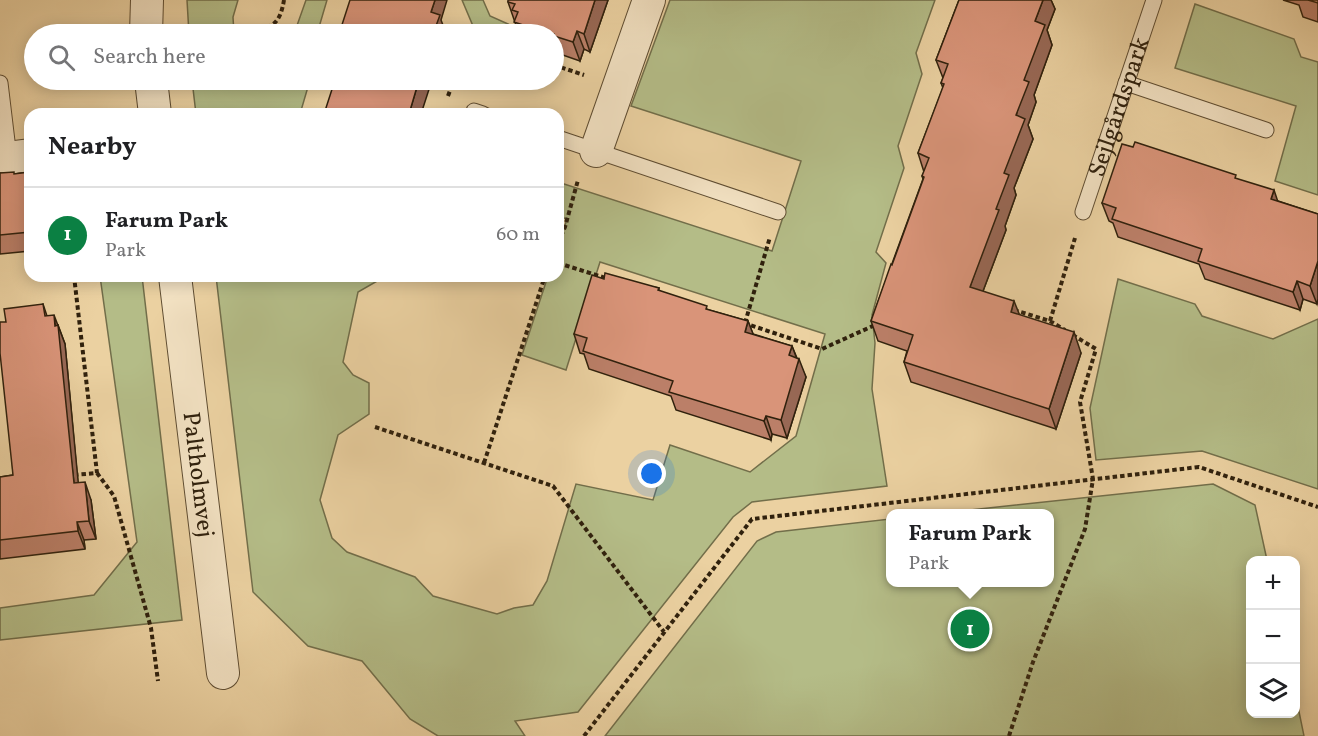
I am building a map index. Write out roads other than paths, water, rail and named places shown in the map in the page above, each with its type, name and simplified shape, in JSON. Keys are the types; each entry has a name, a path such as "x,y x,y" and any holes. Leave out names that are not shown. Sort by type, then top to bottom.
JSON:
{"street":[{"path":"146,24 147,0"},
{"path":"592,149 650,0"},
{"path":"152,90 154,108"},
{"name":"Paltholmvej","path":"176,282 223,673"}],"lane":[{"name":"Sejlgårdspark","path":"1083,212 1154,0"},
{"path":"0,83 13,157"},
{"path":"1126,83 1266,129"},
{"path":"564,140 778,212"}],"place":[{"name":"Farum Park","path":"970,629"}]}
